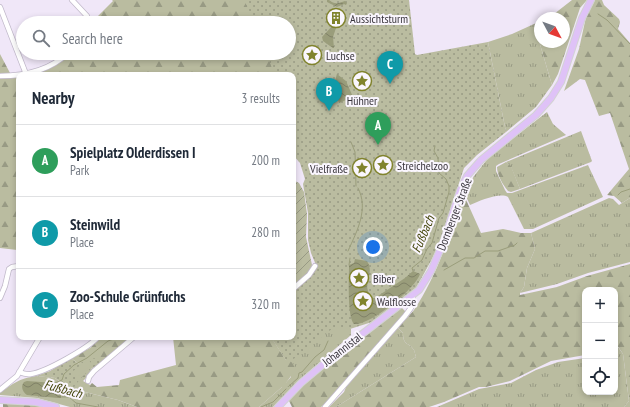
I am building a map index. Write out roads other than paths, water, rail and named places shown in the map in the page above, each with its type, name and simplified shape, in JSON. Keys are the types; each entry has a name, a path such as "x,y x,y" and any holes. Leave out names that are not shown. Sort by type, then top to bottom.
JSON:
{"main road":[{"name":"Dornberger Straße","path":"412,297 424,284 441,250 460,191 470,171 481,160 536,115 556,91 566,68 584,12 591,0"},
{"name":"Johannistal","path":"278,407 296,388 350,342 412,297"},
{"path":"0,400 36,402 56,407"}],"street":[{"path":"72,0 86,16"},
{"path":"0,7 16,48"},
{"path":"21,60 25,72"},
{"path":"36,72 60,60"},
{"path":"0,76 16,75"},
{"path":"296,287 309,275 315,266"},
{"path":"0,298 10,268 16,267"},
{"name":"Dornberger Straße","path":"325,407 405,316 413,303 414,300 412,297"},
{"path":"0,390 14,379 38,340"},
{"path":"19,372 26,375 48,369 95,340"},
{"path":"88,381 89,377 94,371 130,340"}],"water":[{"path":"327,0 335,3 345,1 347,3 346,5 344,4 337,7 327,2"},
{"path":"333,25 335,25 336,28 333,37 334,48 323,41 322,37"},
{"path":"337,74 346,81 353,97 339,103 334,84"},
{"path":"355,259 367,261 370,271 367,289 373,298 405,278 413,271 420,274 410,288 392,305 370,319 354,324 349,305 349,265 354,263"},
{"path":"24,382 55,383 61,391 61,398 27,395 22,388"}],"waterway":[{"path":"598,14 607,20 630,44"},
{"path":"351,142 355,152 356,186"},
{"name":"Fußbach","path":"413,271 412,268 422,260 427,249 432,243 439,218 443,213 449,192 449,186 446,179 439,173 438,158 434,151 435,146"},
{"path":"362,163 362,174"},
{"path":"348,251 358,228 362,212 361,196 358,188"},
{"path":"618,195 621,192 630,189"},
{"path":"444,270 465,258 474,258 485,251 498,251 517,243"},
{"path":"349,265 350,258"},
{"path":"55,383 62,380 64,374 74,365 87,358 111,340"},
{"name":"Fußbach","path":"289,386 298,378 299,373 302,372 315,357 324,350 328,341"},
{"name":"Fußbach","path":"261,407 273,402 286,389"},
{"name":"Fußbach","path":"61,397 69,397 76,403 98,407"}],"place":[{"name":"Aussichtsturm","path":"336,18"},
{"name":"Luchse","path":"312,55"},
{"name":"Hühner","path":"362,81"},
{"name":"Zoo-Schule Grünfuchs","path":"390,84"},
{"name":"Steinwild","path":"329,111"},
{"name":"Spielplatz Olderdissen I","path":"378,145"},
{"name":"Streichelzoo","path":"383,165"},
{"name":"Vielfraße","path":"362,168"},
{"name":"Biber","path":"359,278"},
{"name":"Walflosse","path":"363,301"}]}
